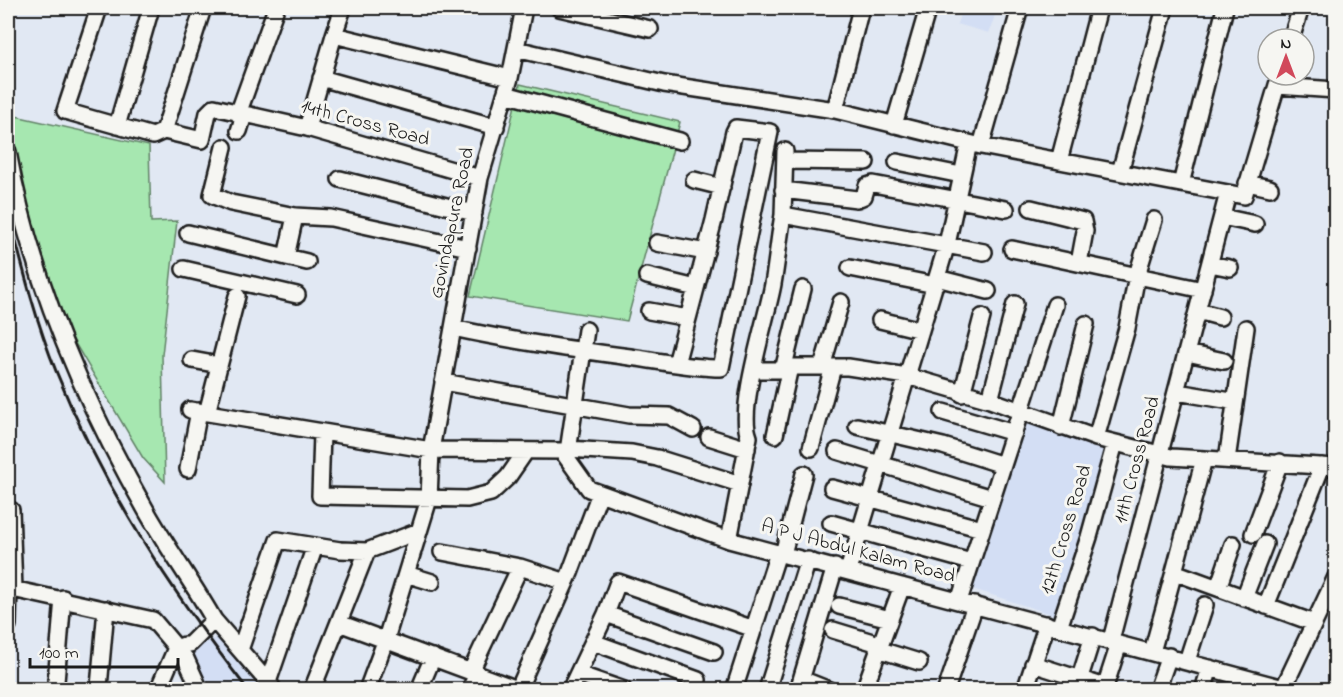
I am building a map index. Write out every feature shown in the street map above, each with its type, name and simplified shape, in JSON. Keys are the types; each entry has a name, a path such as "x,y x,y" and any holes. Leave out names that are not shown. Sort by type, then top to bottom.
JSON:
{"street":[{"path":"99,8 64,111 153,136 164,131 203,8"},
{"path":"117,126 151,8"},
{"path":"239,131 241,114 276,8"},
{"path":"307,128 343,8"},
{"name":"Govindapura Road","path":"366,690 386,639 429,500 431,450 480,178 510,78 524,8"},
{"path":"559,8 651,29"},
{"path":"835,110 861,8"},
{"path":"894,124 928,8"},
{"path":"829,690 804,686 841,569 859,530 891,434 947,244 962,175 975,145 1020,8"},
{"path":"1059,161 1099,8"},
{"path":"1120,172 1165,8"},
{"path":"1181,184 1225,8"},
{"path":"1294,27 1300,8"},
{"path":"334,35 510,78"},
{"path":"516,48 664,84 835,110 975,145 1244,196 1276,87"},
{"path":"321,78 496,127"},
{"path":"1316,87 1335,90"},
{"path":"505,94 680,141"},
{"name":"14th Cross Road","path":"164,131 202,140 211,108 307,128 480,178"},
{"path":"453,328 582,351 698,368 721,368 770,132 736,128 676,364"},
{"path":"224,147 212,195 231,203 296,216 331,219 468,248"},
{"path":"8,152 44,285 73,369 146,510 187,573 213,620 271,686"},
{"path":"729,540 749,437 746,428 753,370 773,284 783,215 785,156 866,162"},
{"path":"897,162 962,175"},
{"path":"339,179 474,213"},
{"path":"694,180 722,187"},
{"path":"1247,183 1270,188"},
{"path":"783,190 856,199 864,196 867,186 873,184 1006,209"},
{"name":"11th Cross Road","path":"1104,688 1160,455 1228,193"},
{"path":"1031,207 1083,221 1085,231 1079,263"},
{"path":"783,215 984,252"},
{"path":"286,257 296,216"},
{"path":"1222,217 1255,224"},
{"path":"1096,438 1127,328 1137,275 1154,220"},
{"path":"188,233 307,262"},
{"path":"657,243 706,252"},
{"path":"1012,249 1203,290"},
{"path":"1210,264 1230,268"},
{"path":"850,267 988,291"},
{"path":"184,269 297,295"},
{"path":"647,276 696,288"},
{"path":"775,435 803,289"},
{"path":"188,469 199,411 219,365 237,296"},
{"path":"811,448 841,302"},
{"path":"990,400 1015,304"},
{"path":"959,601 1055,304"},
{"path":"649,311 688,318"},
{"path":"1198,311 1220,317"},
{"path":"962,394 982,316"},
{"path":"880,320 921,330"},
{"path":"1061,427 1086,324"},
{"path":"1227,460 1246,328"},
{"path":"568,453 586,330"},
{"path":"1187,353 1224,361"},
{"path":"192,360 219,365"},
{"path":"753,370 828,367 908,376 962,394 990,400 1096,438 1160,455 1329,467 1266,606"},
{"path":"443,382 629,415 669,416 693,429"},
{"path":"1177,392 1231,401"},
{"path":"199,411 431,450 632,453 657,458 740,484"},
{"path":"943,412 1014,433"},
{"path":"857,426 1003,465"},
{"path":"322,433 320,496 467,499 491,493 508,477 526,451"},
{"path":"709,437 747,449"},
{"name":"12th Cross Road","path":"1025,690 1033,664 1053,626 1089,537 1115,443"},
{"path":"837,451 992,498"},
{"name":"A P J Abdul Kalam Road","path":"568,453 589,489 729,540 1187,661 1255,685 1288,688"},
{"path":"1152,652 1204,459"},
{"path":"1244,598 1280,462"},
{"path":"734,690 804,474"},
{"path":"832,488 982,529"},
{"path":"339,623 519,689 566,582 600,493"},
{"path":"8,625 11,510"},
{"path":"831,523 971,562"},
{"path":"240,650 278,540 340,550 368,551 419,531"},
{"path":"1218,588 1233,544"},
{"path":"271,686 315,546"},
{"path":"312,690 368,551"},
{"path":"442,552 520,567 566,582"},
{"path":"767,690 808,560"},
{"path":"470,690 474,672 520,567"},
{"path":"1174,572 1314,623"},
{"path":"406,574 432,582"},
{"path":"1288,688 1335,577"},
{"path":"570,690 606,614 618,582 754,629"},
{"path":"864,690 878,646 902,585"},
{"path":"10,588 63,598 153,620 184,650 200,690"},
{"path":"57,682 63,598"},
{"path":"1187,661 1205,604"},
{"path":"946,690 975,605"},
{"path":"839,606 890,619"},
{"path":"99,687 106,609"},
{"path":"606,614 714,652"},
{"path":"158,690 184,650 204,633 213,620"},
{"path":"833,630 919,662"},
{"path":"1078,684 1093,636"},
{"path":"593,642 698,680"},
{"path":"419,690 433,657"},
{"path":"1157,690 1169,657"},
{"path":"1033,664 1078,684 1104,688"},
{"path":"1203,690 1210,668"},
{"path":"578,674 624,690"}],"shaded area":[{"path":"962,8 996,12 989,33 957,24"},
{"path":"1023,420 1108,447 1054,615 970,588"},
{"path":"218,636 266,689 206,689 185,654"}],"green space":[{"path":"520,84 680,122 627,321 470,296"},
{"path":"11,115 149,146 151,222 177,221 162,355 165,482 143,458 60,318 14,170"}],"railway":[{"path":"8,210 29,292 48,351 95,456 117,497 166,576 248,690"}]}
